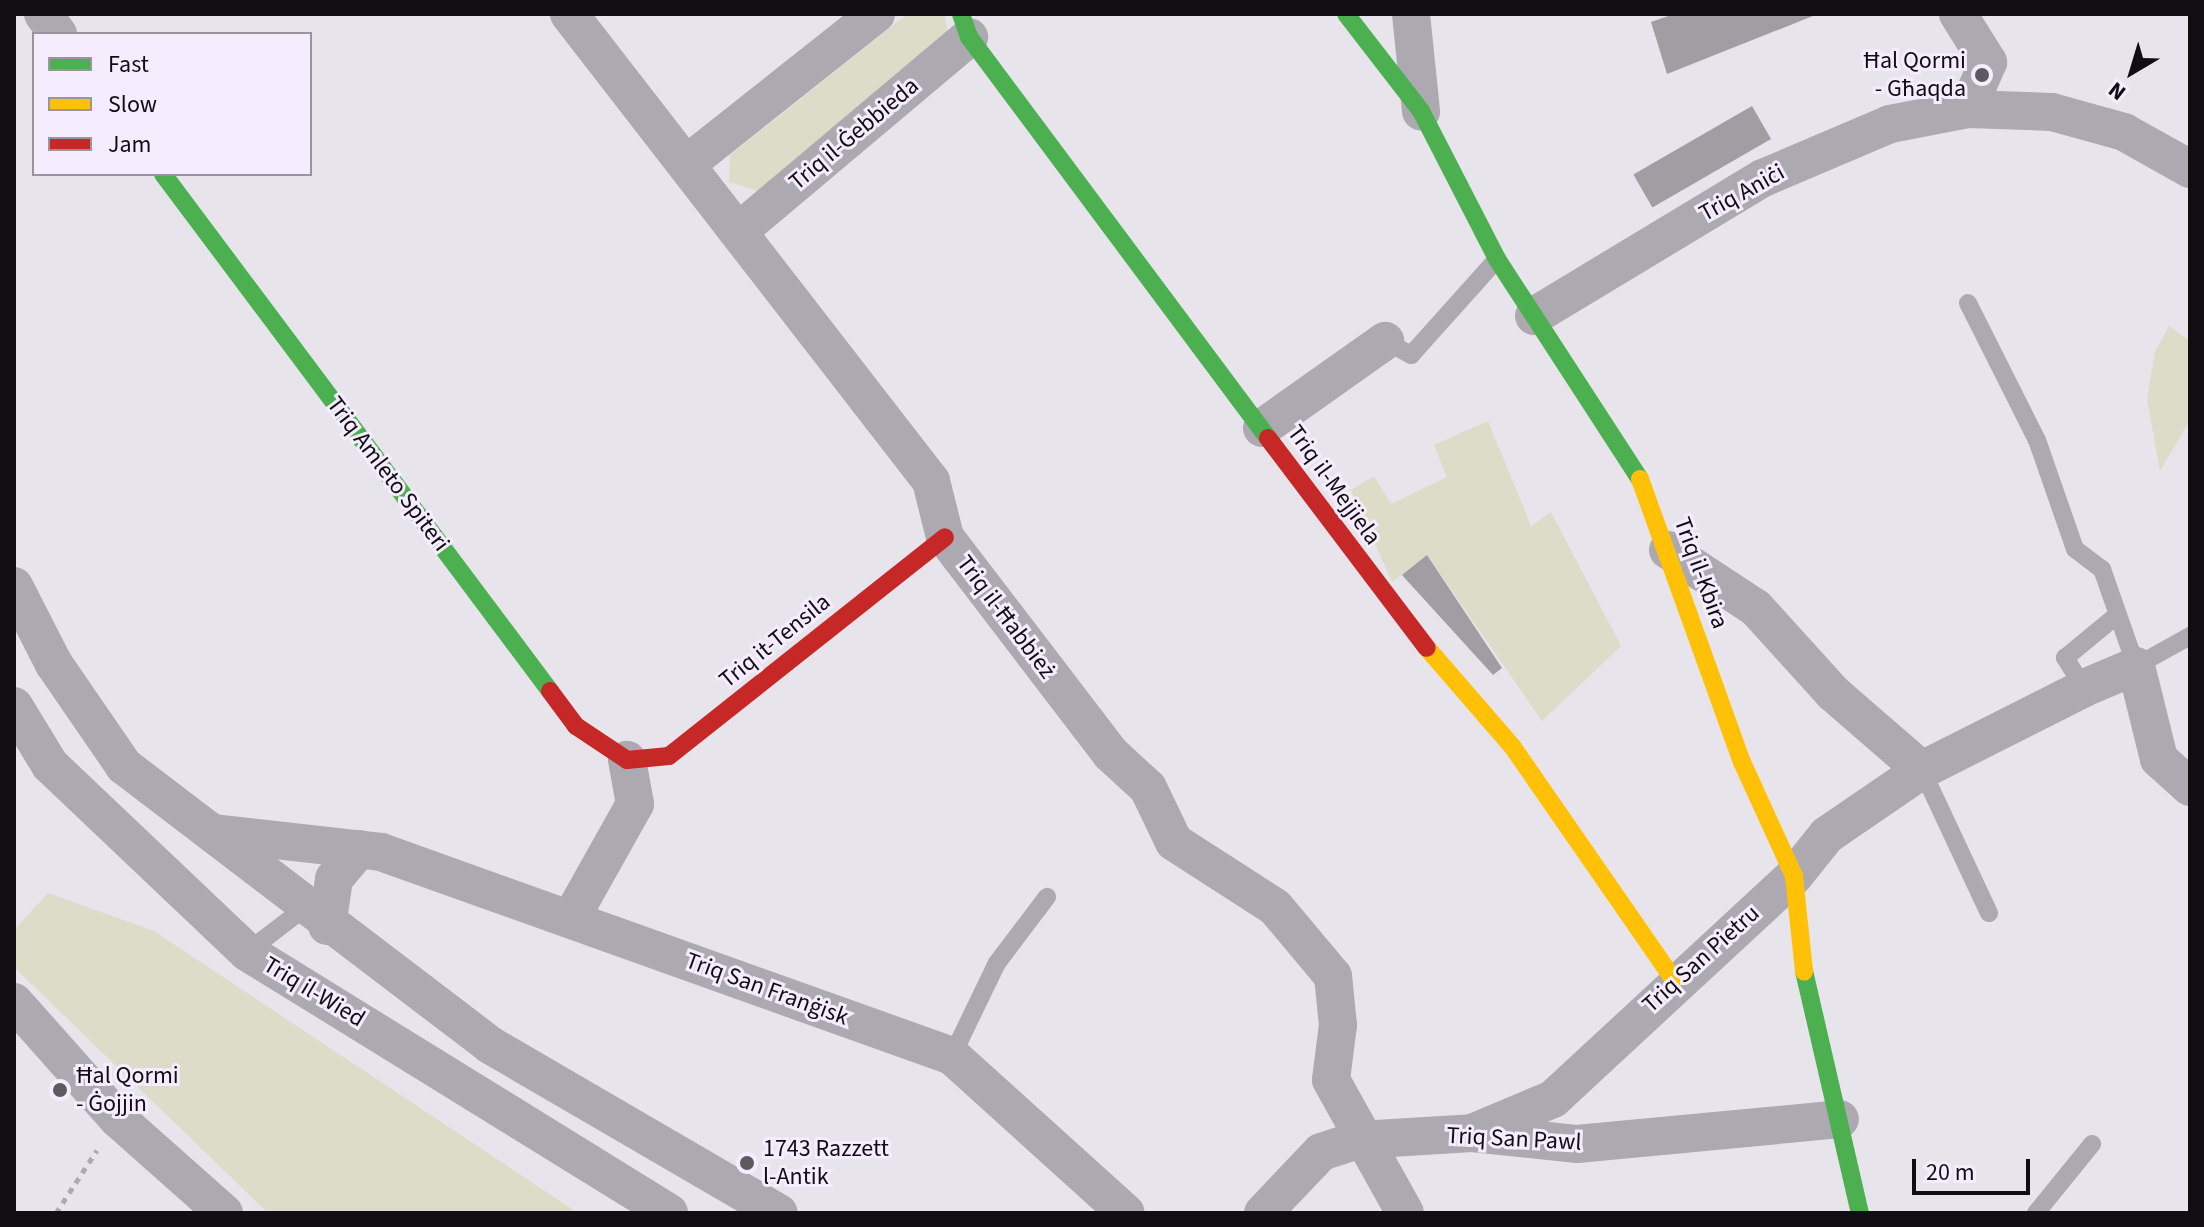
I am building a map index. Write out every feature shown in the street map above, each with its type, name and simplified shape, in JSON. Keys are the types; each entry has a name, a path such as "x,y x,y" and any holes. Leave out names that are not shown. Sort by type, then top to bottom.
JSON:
{"street":[{"path":"43,14 56,32"},
{"name":"Triq il-Ħabbież","path":"569,14 688,163 931,481 945,537 1111,754 1148,788 1174,842 1275,907 1333,976 1338,1025 1331,1080 1359,1140 1405,1213"},
{"path":"688,163 876,14"},
{"path":"1411,14 1421,111"},
{"path":"1958,14 1988,62 1968,109"},
{"name":"Triq il-Kbira","path":"1351,15 1421,111 1497,259 1635,466 1668,550 1742,762 1794,876 1807,994 1840,1119 1860,1213"},
{"name":"Triq il-Ġebbieda","path":"739,231 965,26"},
{"name":"Triq il-Mejjiela","path":"965,26 1414,633 1512,746 1674,980"},
{"name":"Triq Aniċi","path":"1534,316 1763,178 1890,124 1968,109 2052,112 2124,132 2190,169"},
{"name":"Triq Amleto Spiteri","path":"164,176 576,726 627,760"},
{"path":"1262,428 1385,341"},
{"name":"Triq it-Tensila","path":"627,760 669,756 945,537"},
{"path":"1668,550 1756,608 1833,693 1922,770"},
{"path":"14,586 54,664 124,766 315,918 490,1045 779,1213"},
{"path":"2136,666 2159,759 2190,787"},
{"name":"Triq San Pietru","path":"1472,1133 1553,1099 1674,980 1794,876 1827,835 1922,770 2084,688 2136,666"},
{"name":"Triq il-Wied","path":"14,706 50,765 247,952 669,1213"},
{"path":"571,918 635,804 627,760"},
{"name":"Triq San Franġisk","path":"212,833 359,849 571,918 952,1056 1126,1213"},
{"path":"315,918 334,879 359,849"},
{"path":"14,1002 118,1119 224,1213"},
{"name":"Triq San Pawl","path":"1263,1213 1321,1152 1359,1140 1472,1133 1577,1144 1840,1119"}],"lane":[{"path":"1385,341 1411,355 1497,259"},
{"path":"1968,303 2037,440 2075,549 2102,569 2136,666 2190,636"},
{"path":"2084,688 2065,658 2116,616"},
{"path":"1922,770 1989,913"},
{"path":"952,1056 997,963 1047,897"},
{"path":"247,952 315,918"},
{"path":"2036,1213 2092,1144"}],"path":[{"path":"56,1213 118,1119"}],"green space":[{"path":"907,14 944,14 948,32 762,192 729,182 730,155"},
{"path":"2169,326 2190,341 2190,420 2160,471 2147,399 2155,352"},
{"path":"1488,421 1531,526 1551,512 1621,646 1542,721 1428,556 1392,582 1351,490 1374,476 1391,504 1447,477 1434,445"},
{"path":"48,893 154,931 578,1213 268,1213 14,967 14,930"}],"building":[{"path":"1674,14 1813,16 1667,74 1651,22"},
{"path":"1752,106 1771,139 1652,207 1633,174"},
{"path":"1427,555 1502,668 1493,675 1402,575"}],"traffic: fast":[{"path":"961,14 969,37 1268,438"},
{"path":"1346,14 1421,111 1497,259 1640,479"},
{"path":"164,176 550,691"},
{"path":"1804,971 1860,1213"}],"traffic: slow":[{"path":"1640,479 1742,762 1794,876 1804,971"},
{"path":"1427,648 1512,746 1674,980"}],"traffic: jam":[{"path":"1268,438 1427,648"},
{"path":"550,691 576,726 627,760 669,756 945,537"}],"place":[{"name":"Ħal Qormi - Għaqda","path":"1982,75"},
{"name":"Ħal Qormi - Ġojjin","path":"60,1090"},
{"name":"1743 Razzett l-Antik","path":"747,1163"}]}
